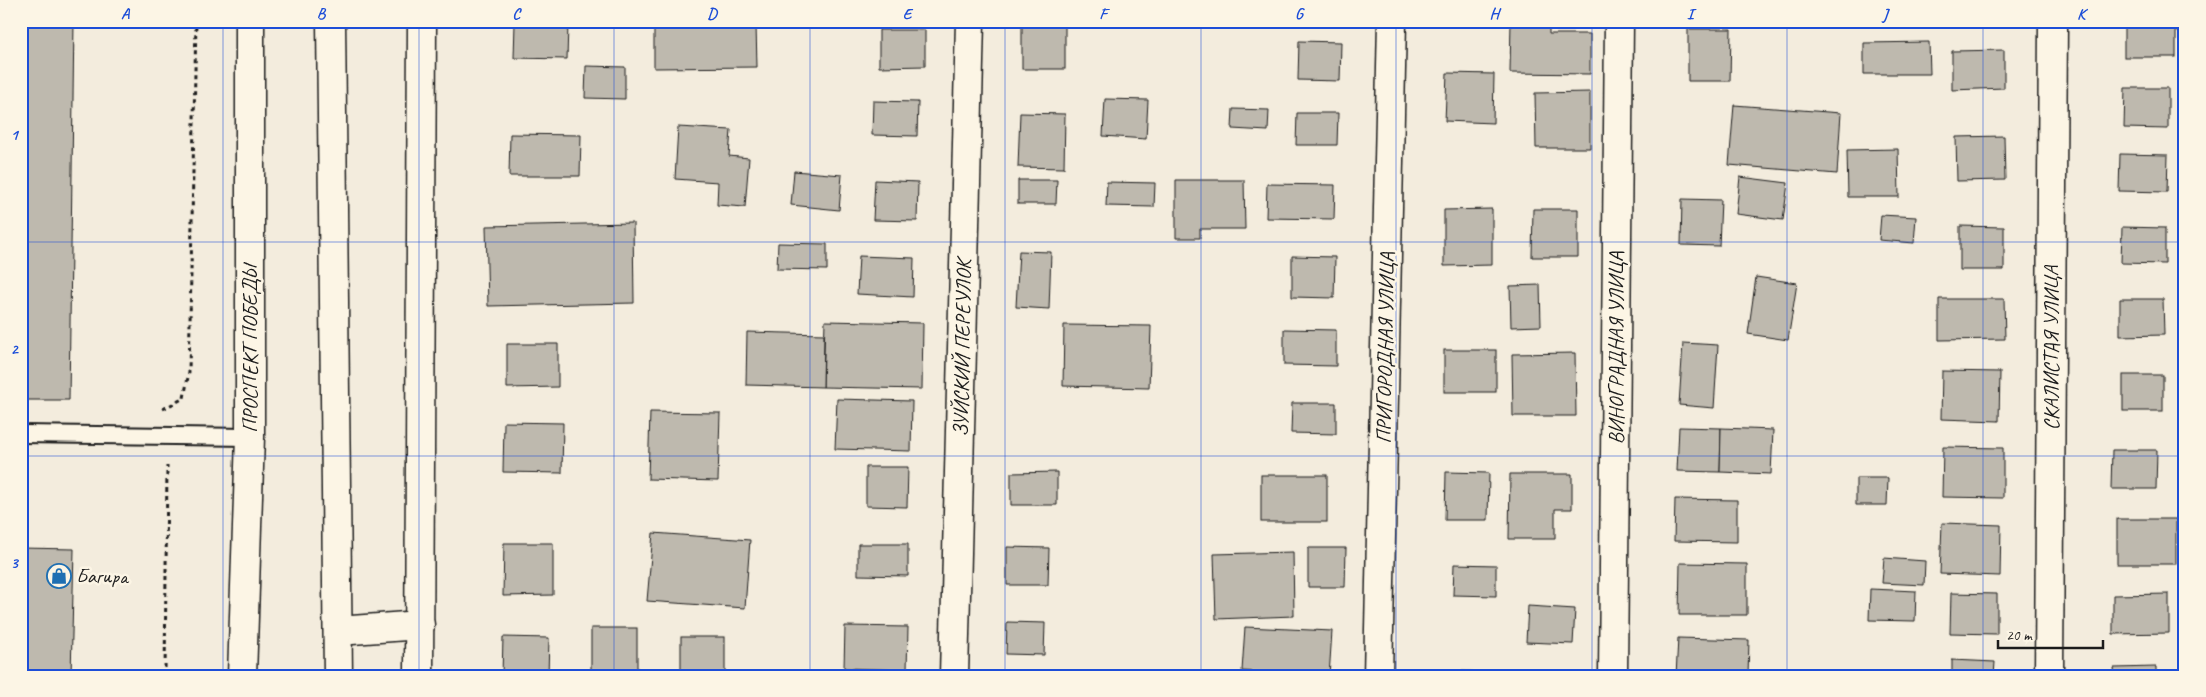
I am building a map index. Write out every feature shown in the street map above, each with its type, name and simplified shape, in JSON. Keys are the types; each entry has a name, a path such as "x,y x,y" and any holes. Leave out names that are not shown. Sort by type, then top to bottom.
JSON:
{"street":[{"name":"ПРОСПЕКТ ПОБЕДЫ","path":"242,676 250,437 250,21"},
{"path":"331,21 338,676"},
{"path":"419,676 422,21"},
{"name":"ЗУЙСКИЙ ПЕРЕУЛОК","path":"954,676 970,21"},
{"name":"ПРИГОРОДНАЯ УЛИЦА","path":"1378,676 1392,21"},
{"name":"ВИНОГРАДНАЯ УЛИЦА","path":"1613,676 1619,21"},
{"name":"СКАЛИСТАЯ УЛИЦА","path":"2050,676 2053,21"},
{"path":"338,631 420,625"}],"lane":[{"path":"21,434 250,437"}],"path":[{"path":"155,413 184,398 189,372 196,21"},
{"path":"165,676 167,466"}],"building":[{"path":"21,21 74,21 69,400 21,400"},
{"path":"1511,21 1549,21 1549,34 1590,34 1590,74 1510,73"},
{"path":"1691,21 1754,21 1754,25 1691,24"},
{"path":"2124,21 2176,21 2176,57 2124,57"},
{"path":"515,23 568,24 567,59 514,58"},
{"path":"756,25 757,67 654,68 654,26"},
{"path":"1022,25 1065,25 1065,69 1022,69"},
{"path":"1688,29 1731,29 1730,81 1688,81"},
{"path":"879,30 925,30 925,66 879,67"},
{"path":"1299,41 1341,42 1340,81 1298,80"},
{"path":"1929,42 1930,74 1864,74 1864,43"},
{"path":"2004,50 2004,88 1952,90 1952,51"},
{"path":"586,66 625,67 625,99 585,98"},
{"path":"1447,73 1494,74 1493,123 1445,121"},
{"path":"2125,88 2168,88 2168,129 2124,128"},
{"path":"1590,92 1590,148 1536,148 1535,93"},
{"path":"1105,99 1148,100 1146,139 1103,136"},
{"path":"873,101 918,102 917,136 872,135"},
{"path":"1734,105 1841,113 1837,174 1729,165"},
{"path":"1233,109 1269,110 1268,131 1232,129"},
{"path":"1020,113 1065,114 1064,168 1018,167"},
{"path":"1297,113 1338,113 1337,145 1296,145"},
{"path":"678,127 731,130 729,156 749,158 745,207 717,205 718,182 675,179"},
{"path":"510,134 581,135 580,176 509,176"},
{"path":"2004,136 2005,180 1957,181 1956,137"},
{"path":"1898,149 1899,197 1848,197 1847,150"},
{"path":"2120,154 2168,155 2167,192 2119,191"},
{"path":"794,171 842,175 839,210 791,205"},
{"path":"1740,177 1788,183 1783,220 1736,214"},
{"path":"875,180 918,182 917,221 873,220"},
{"path":"1018,180 1057,180 1056,204 1018,204"},
{"path":"1176,180 1244,180 1245,229 1200,229 1200,238 1176,238"},
{"path":"1107,182 1155,183 1154,207 1106,206"},
{"path":"1267,184 1335,185 1334,219 1266,218"},
{"path":"1682,199 1721,200 1719,246 1681,245"},
{"path":"1492,209 1492,265 1444,266 1444,210"},
{"path":"1533,209 1578,209 1578,257 1532,257"},
{"path":"1881,215 1916,217 1914,243 1879,240"},
{"path":"633,223 634,303 488,306 486,226"},
{"path":"1960,226 2004,227 2004,270 1960,270"},
{"path":"2122,227 2165,228 2165,264 2121,263"},
{"path":"778,243 827,244 827,270 777,269"},
{"path":"1019,251 1051,252 1049,309 1016,307"},
{"path":"859,256 914,258 913,297 857,294"},
{"path":"1292,256 1335,257 1334,298 1292,297"},
{"path":"1756,277 1797,283 1788,340 1748,334"},
{"path":"1540,285 1541,326 1511,327 1510,286"},
{"path":"1939,299 2004,299 2005,339 1939,340"},
{"path":"2120,299 2163,299 2164,335 2120,336"},
{"path":"825,321 923,323 922,389 823,387"},
{"path":"1064,325 1151,326 1149,388 1063,386"},
{"path":"1284,329 1336,330 1336,366 1284,365"},
{"path":"747,332 824,334 823,387 746,385"},
{"path":"1683,343 1718,345 1714,408 1679,405"},
{"path":"507,344 558,344 558,387 507,388"},
{"path":"1444,350 1496,350 1496,392 1444,392"},
{"path":"1575,353 1576,416 1513,416 1512,354"},
{"path":"1942,371 2000,372 1999,421 1941,419"},
{"path":"2123,375 2163,375 2163,411 2123,411"},
{"path":"837,399 912,401 911,451 835,449"},
{"path":"1292,403 1336,403 1336,434 1291,433"},
{"path":"650,412 720,413 718,481 648,479"},
{"path":"504,422 563,423 562,473 503,472"},
{"path":"1679,427 1721,428 1720,472 1677,471"},
{"path":"1721,428 1773,430 1771,474 1720,472"},
{"path":"1943,447 2003,448 2003,498 1942,497"},
{"path":"2112,450 2157,450 2156,489 2111,489"},
{"path":"866,467 908,467 907,507 866,506"},
{"path":"1057,472 1057,505 1011,505 1011,473"},
{"path":"1446,472 1489,473 1488,520 1445,520"},
{"path":"1510,474 1572,474 1572,509 1555,509 1555,539 1509,539"},
{"path":"1261,475 1327,475 1327,522 1261,522"},
{"path":"1856,478 1888,478 1887,505 1856,505"},
{"path":"1675,499 1737,500 1737,542 1674,541"},
{"path":"2117,519 2176,519 2176,564 2117,564"},
{"path":"1942,523 2001,525 2000,576 1940,574"},
{"path":"653,533 750,540 745,608 647,601"},
{"path":"504,543 553,543 553,595 503,596"},
{"path":"858,544 908,544 908,576 858,575"},
{"path":"1007,547 1049,548 1048,585 1007,585"},
{"path":"21,548 74,549 71,676 21,676"},
{"path":"1308,548 1346,548 1345,587 1308,587"},
{"path":"1293,552 1294,616 1216,619 1214,554"},
{"path":"1884,558 1925,561 1924,585 1882,583"},
{"path":"1680,563 1747,564 1747,615 1679,615"},
{"path":"1454,564 1496,565 1496,596 1453,595"},
{"path":"1870,589 1916,591 1915,621 1869,620"},
{"path":"1951,593 1997,594 1997,634 1950,633"},
{"path":"2169,594 2169,633 2113,634 2113,595"},
{"path":"1528,606 1575,609 1573,644 1526,642"},
{"path":"1007,622 1045,623 1044,655 1006,654"},
{"path":"845,626 908,627 907,670 844,668"},
{"path":"1245,627 1332,631 1329,676 1242,671"},
{"path":"591,628 637,628 637,670 591,670"},
{"path":"503,637 549,638 548,676 502,676"},
{"path":"681,637 725,637 725,676 681,676"},
{"path":"1678,638 1749,640 1748,676 1676,676"},
{"path":"1952,660 1995,662 1994,676 1952,676"},
{"path":"2156,667 2156,676 2115,676 2114,668"},
{"path":"1420,670 1493,672 1493,676 1420,676"}],"place":[{"name":"Багира","path":"59,576"}]}
